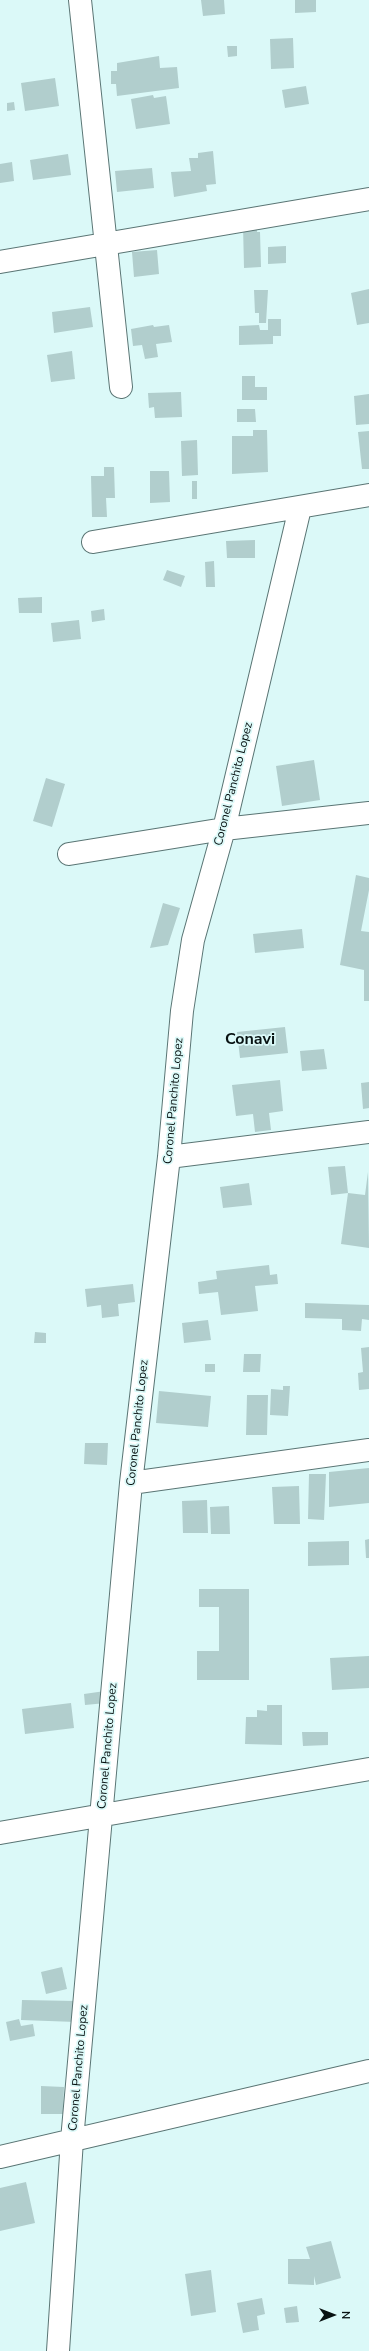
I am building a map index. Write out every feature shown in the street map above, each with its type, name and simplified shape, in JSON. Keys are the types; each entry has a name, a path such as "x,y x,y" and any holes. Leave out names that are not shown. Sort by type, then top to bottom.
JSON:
{"street":[{"path":"80,0 121,387"},
{"path":"0,262 369,199"},
{"path":"93,542 300,508 369,495"},
{"name":"Coronel Panchito Lopez","path":"58,2351 72,2140 131,1483 169,1157 182,1011 193,940 224,829 300,508"},
{"path":"69,854 224,829 369,813"},
{"path":"169,1157 369,1132"},
{"path":"131,1483 369,1450"},
{"path":"0,1833 369,1769"},
{"path":"0,2157 369,2071"}],"building":[{"path":"201,0 224,0 225,14 203,16"},
{"path":"295,0 316,0 316,12 295,13"},
{"path":"293,38 294,68 271,69 270,39"},
{"path":"227,46 237,46 237,56 228,57"},
{"path":"159,56 160,68 177,67 179,88 117,96 116,84 111,84 111,71 117,71 117,63"},
{"path":"55,78 59,106 25,111 21,83"},
{"path":"306,86 309,104 285,108 282,90"},
{"path":"153,95 154,98 166,96 170,124 136,129 131,99"},
{"path":"14,102 15,110 7,111 7,103"},
{"path":"213,151 216,184 206,185 207,191 174,197 171,172 191,171 189,158 198,158 198,153"},
{"path":"68,154 71,175 33,180 30,160"},
{"path":"12,162 14,181 0,183 0,164"},
{"path":"152,168 154,188 117,192 115,171"},
{"path":"243,225 257,225 257,232 260,232 261,267 244,268"},
{"path":"286,246 286,263 268,264 268,247"},
{"path":"157,250 159,274 134,277 132,252"},
{"path":"369,289 369,323 357,325 351,293"},
{"path":"254,290 268,290 266,323 259,323 259,313 255,313"},
{"path":"90,307 93,327 54,333 52,312"},
{"path":"268,319 281,319 281,336 273,336 273,344 239,345 239,326 259,325 260,330 268,330"},
{"path":"153,325 154,327 169,325 172,342 156,344 158,357 145,359 142,345 133,346 131,329"},
{"path":"72,351 75,379 51,382 47,355"},
{"path":"242,376 255,376 255,387 267,387 267,400 242,400"},
{"path":"181,392 182,417 155,418 154,407 149,408 148,393"},
{"path":"369,394 369,424 356,425 354,396"},
{"path":"237,409 255,409 256,422 237,422"},
{"path":"253,430 267,430 268,472 232,474 232,436 253,436"},
{"path":"369,431 369,469 362,469 358,432"},
{"path":"197,440 198,475 182,476 181,441"},
{"path":"104,467 114,467 115,498 106,498 107,517 92,517 91,476 104,476"},
{"path":"150,471 169,471 170,502 150,503"},
{"path":"192,481 197,481 197,499 192,499"},
{"path":"255,540 255,558 227,558 226,541"},
{"path":"214,561 215,587 206,587 205,562"},
{"path":"167,570 185,576 181,587 163,580"},
{"path":"42,597 42,613 19,613 18,598"},
{"path":"104,609 105,620 92,622 91,611"},
{"path":"79,620 81,639 53,642 51,623"},
{"path":"314,760 320,800 282,806 276,766"},
{"path":"46,778 65,784 52,827 33,821"},
{"path":"356,875 369,878 369,890 361,931 369,932 369,1001 364,1001 364,970 340,965"},
{"path":"163,903 180,908 168,945 150,948"},
{"path":"302,929 304,948 255,953 253,934"},
{"path":"285,1027 288,1053 240,1058 237,1032"},
{"path":"324,1049 327,1069 302,1071 300,1051"},
{"path":"280,1080 283,1111 269,1113 271,1130 255,1132 253,1114 236,1116 232,1085"},
{"path":"369,1082 369,1108 363,1109 361,1083"},
{"path":"345,1166 348,1193 331,1195 328,1167"},
{"path":"368,1172 369,1248 341,1244 348,1193 365,1195"},
{"path":"249,1183 252,1205 223,1208 220,1187"},
{"path":"269,1265 270,1275 277,1274 278,1284 255,1286 258,1311 221,1315 218,1292 199,1294 198,1282 217,1279 216,1271"},
{"path":"133,1284 135,1302 118,1304 119,1316 102,1318 101,1305 87,1307 85,1289"},
{"path":"305,1303 369,1305 369,1320 362,1319 361,1331 342,1330 342,1319 305,1318"},
{"path":"208,1320 211,1340 184,1343 182,1323"},
{"path":"35,1332 46,1333 46,1343 34,1343"},
{"path":"369,1347 369,1389 359,1390 358,1373 363,1372 361,1348"},
{"path":"244,1354 261,1354 260,1372 243,1372"},
{"path":"205,1364 215,1364 215,1372 205,1372"},
{"path":"283,1386 290,1386 288,1416 270,1415 271,1389 283,1390"},
{"path":"159,1391 211,1396 208,1427 156,1423"},
{"path":"247,1395 268,1395 267,1435 246,1435"},
{"path":"85,1443 108,1443 107,1465 84,1464"},
{"path":"369,1468 369,1503 329,1507 329,1472"},
{"path":"309,1474 326,1474 324,1520 308,1519"},
{"path":"299,1486 300,1524 274,1524 272,1487"},
{"path":"207,1500 208,1533 183,1533 182,1501"},
{"path":"229,1506 230,1534 211,1534 210,1507"},
{"path":"369,1539 369,1558 366,1558 365,1540"},
{"path":"349,1541 349,1565 308,1566 308,1542"},
{"path":"199,1589 249,1589 249,1680 197,1680 197,1651 219,1651 219,1607 199,1607"},
{"path":"369,1656 369,1688 332,1690 330,1658"},
{"path":"105,1691 106,1703 85,1705 84,1694"},
{"path":"71,1703 74,1728 25,1734 22,1709"},
{"path":"267,1705 282,1705 282,1745 245,1744 246,1717 257,1717 257,1710 267,1711"},
{"path":"302,1732 328,1732 328,1745 303,1746"},
{"path":"62,1967 67,1989 46,1994 41,1972"},
{"path":"22,2000 77,2001 76,2022 21,2020"},
{"path":"19,2019 21,2026 33,2024 35,2036 10,2041 6,2022"},
{"path":"41,2086 64,2087 63,2114 41,2114"},
{"path":"26,2182 35,2223 0,2231 0,2188"},
{"path":"331,2241 341,2278 316,2285 314,2276 314,2285 288,2284 288,2259 310,2259 306,2247"},
{"path":"211,2270 216,2312 191,2316 185,2274"},
{"path":"262,2298 265,2314 257,2316 259,2330 243,2333 237,2303"},
{"path":"297,2306 299,2322 286,2323 284,2308"}],"district":[{"name":"Conavi","path":"250,1040"}]}
